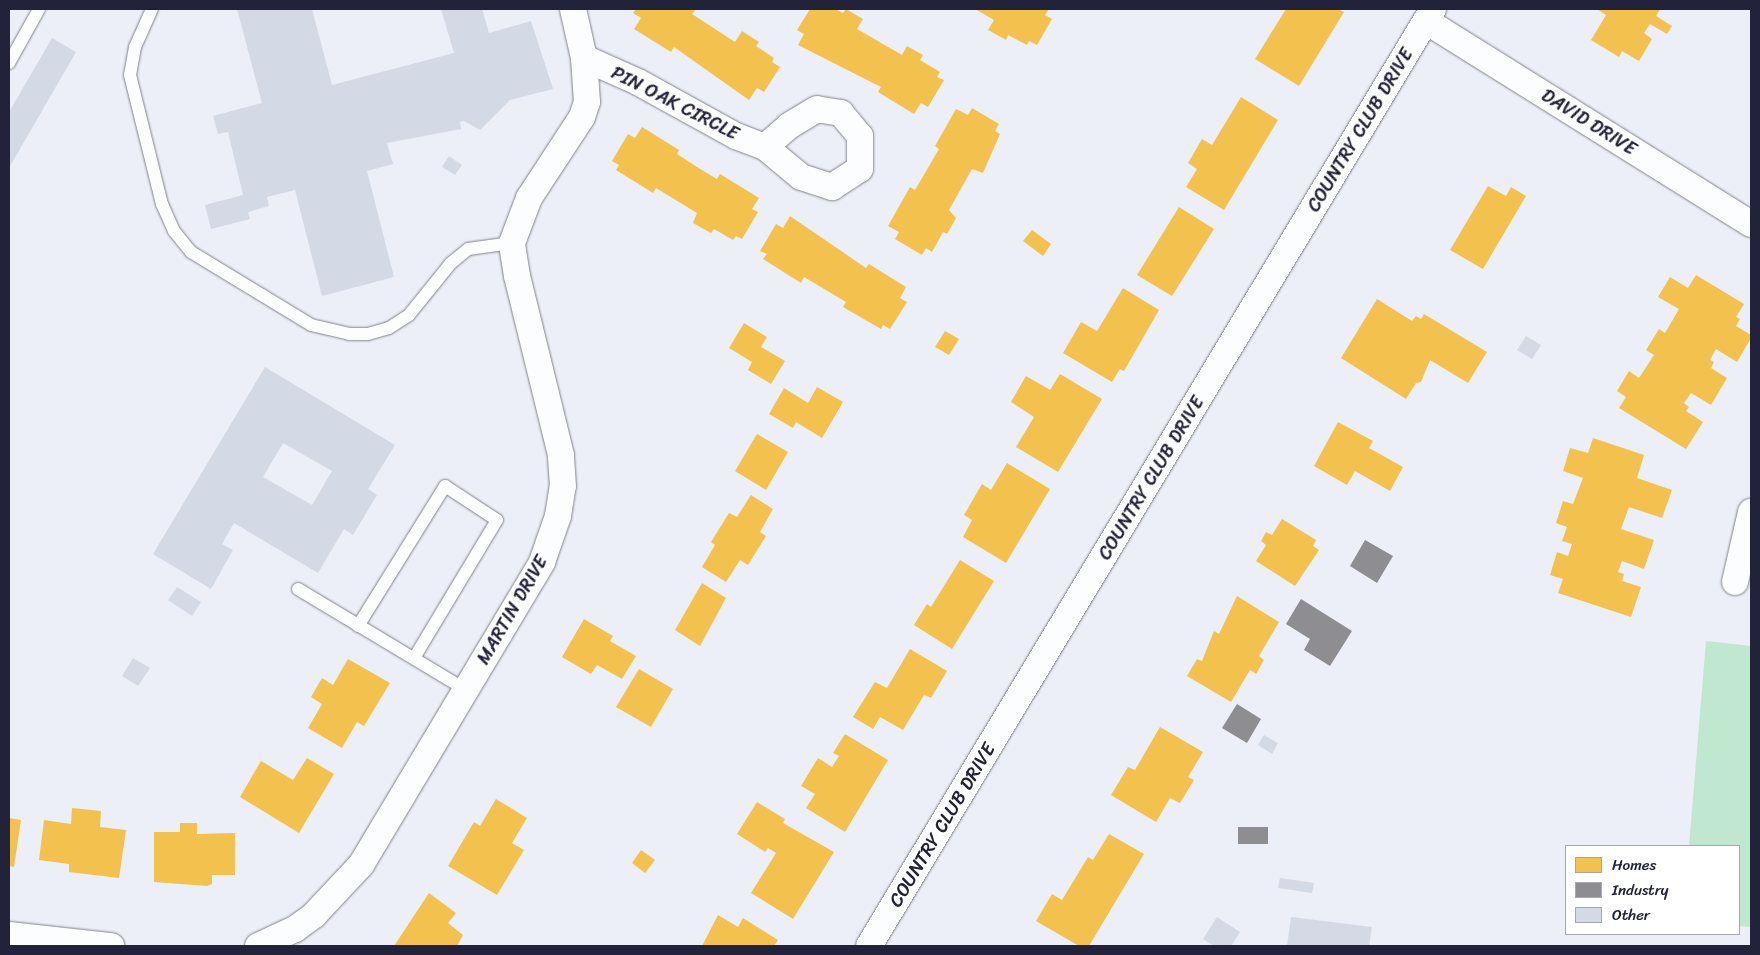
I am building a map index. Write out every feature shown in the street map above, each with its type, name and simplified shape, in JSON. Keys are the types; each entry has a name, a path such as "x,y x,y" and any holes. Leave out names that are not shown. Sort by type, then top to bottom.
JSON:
{"street":[{"name":"MARTIN DRIVE","path":"258,946 295,929 314,915 349,881 542,562 558,516 563,486 561,456 517,276 512,243 529,198 582,117 588,84 573,9"},
{"name":"DAVID DRIVE","path":"1429,15 1751,224"},
{"name":"COUNTRY CLUB DRIVE","path":"869,946 1429,15"},
{"name":"PIN OAK CIRCLE","path":"584,58 638,82 736,136 765,147"},
{"path":"1734,582 1751,512"},
{"path":"9,935 110,946"}],"lane":[{"path":"9,63 39,9"},
{"path":"152,9 135,47 130,75 162,204 174,231 191,252 311,326 349,334 368,334 389,328 409,315 451,263 468,249 512,243"},
{"path":"358,626 445,486 497,520 414,658"},
{"path":"298,589 466,690"}],"green space":[{"path":"1706,641 1751,646 1751,927 1740,926 1740,845 1689,845"}],"building: Homes":[{"path":"636,9 696,9 692,14 735,42 742,31 759,42 756,46 774,58 772,62 780,67 764,92 757,88 749,100 674,47 671,52 634,29 641,18 633,13"},
{"path":"810,9 835,9 843,13 846,9 863,19 857,29 902,55 907,46 923,55 920,60 940,72 937,77 944,80 928,107 921,103 914,114 878,92 881,87 798,45 804,34 797,30"},
{"path":"975,9 1049,9 1045,15 1052,19 1037,45 1029,41 1027,45 1008,35 1006,40 988,30 994,20"},
{"path":"1286,9 1338,9 1344,12 1299,86 1255,59"},
{"path":"1597,9 1660,9 1656,16 1672,26 1667,34 1650,24 1644,33 1652,39 1639,61 1622,51 1619,57 1591,40 1606,15"},
{"path":"1241,97 1278,120 1224,210 1186,187 1197,169 1188,163 1202,139 1212,145"},
{"path":"972,108 999,124 995,131 1000,134 983,173 972,169 949,210 956,218 947,234 943,232 932,252 926,248 922,255 895,239 899,232 888,226 910,187 915,190 939,149 935,146 956,109 968,115"},
{"path":"642,127 679,150 677,154 697,167 717,179 720,174 759,198 752,209 758,212 742,239 736,236 733,240 714,229 711,233 693,223 697,213 656,188 653,193 616,170 619,165 612,161 628,134 635,138"},
{"path":"1488,186 1506,196 1511,187 1526,196 1483,269 1450,250"},
{"path":"1179,207 1214,229 1172,296 1137,275"},
{"path":"790,216 866,268 869,264 906,287 900,298 907,302 890,329 883,325 881,329 843,307 846,302 804,277 801,283 763,259 767,254 760,251 776,224 783,228"},
{"path":"1032,230 1051,244 1043,256 1023,241"},
{"path":"1696,275 1744,304 1736,317 1740,319 1736,326 1751,335 1751,338 1737,362 1716,349 1710,360 1714,362 1711,368 1727,378 1711,405 1691,393 1684,403 1689,407 1686,411 1703,422 1686,449 1619,408 1626,397 1617,391 1629,371 1639,378 1654,355 1646,350 1659,329 1665,333 1679,309 1658,297 1670,277 1688,288"},
{"path":"1123,288 1159,310 1124,371 1120,369 1112,382 1063,353 1081,322 1097,331"},
{"path":"1377,299 1412,321 1416,316 1421,319 1424,314 1487,352 1468,383 1430,360 1421,382 1416,383 1406,399 1341,358"},
{"path":"744,323 767,337 761,347 785,361 771,384 748,370 752,362 729,348"},
{"path":"945,331 959,339 949,355 935,347"},
{"path":"1060,374 1102,399 1058,472 1016,447 1034,417 1011,402 1026,376 1050,390"},
{"path":"817,387 843,402 822,438 796,422 793,428 769,414 784,388 808,403"},
{"path":"1338,422 1373,441 1369,448 1403,467 1390,491 1355,471 1347,485 1314,466"},
{"path":"757,434 788,452 766,490 735,471"},
{"path":"1593,438 1644,455 1637,478 1672,490 1662,518 1629,507 1621,529 1654,540 1644,569 1622,561 1618,572 1624,574 1622,581 1641,587 1631,617 1558,593 1563,579 1550,575 1557,552 1568,556 1572,544 1562,541 1567,527 1556,523 1563,501 1573,504 1583,478 1563,471 1570,448 1588,453"},
{"path":"1007,463 1050,489 1006,563 963,537 972,520 964,515 982,484 991,490"},
{"path":"751,495 773,509 760,532 766,536 748,565 740,560 726,582 702,567 715,545 711,542 729,513 737,517"},
{"path":"1282,519 1316,540 1313,546 1319,550 1295,586 1256,561 1266,545 1261,541 1266,532 1272,535"},
{"path":"960,560 994,581 952,649 914,625 927,604 931,607"},
{"path":"702,583 726,598 700,646 675,630"},
{"path":"1237,596 1279,622 1259,656 1264,660 1256,674 1250,670 1231,702 1187,676 1197,659 1202,661 1214,631 1219,634"},
{"path":"584,619 613,636 610,641 636,656 622,679 597,665 591,674 562,657"},
{"path":"910,649 947,671 931,698 924,695 903,730 880,717 873,729 853,717 875,682 887,688"},
{"path":"348,659 390,683 364,726 357,722 342,748 308,728 322,704 311,697 322,678 333,685"},
{"path":"639,669 673,689 651,727 616,707"},
{"path":"1160,727 1203,752 1188,777 1194,780 1180,803 1170,798 1156,822 1111,795 1128,767 1135,770"},
{"path":"845,734 888,760 845,832 806,808 815,794 801,786 818,758 832,767 839,756 833,753"},
{"path":"307,758 334,774 299,833 240,797 261,761 293,780"},
{"path":"496,799 527,818 512,843 524,850 497,895 448,866 474,822 480,826"},
{"path":"757,802 785,819 783,823 834,852 793,919 751,893 776,853 768,848 765,852 737,834"},
{"path":"72,808 101,811 100,827 126,830 119,878 69,872 69,864 39,860 44,820 71,824"},
{"path":"9,818 21,820 14,867 9,866"},
{"path":"180,823 197,823 197,834 235,833 235,875 212,875 212,884 207,886 154,882 154,832 180,832"},
{"path":"1109,834 1144,854 1089,946 1079,946 1036,921 1052,894 1062,900 1088,857 1093,860"},
{"path":"641,850 655,860 645,873 632,863"},
{"path":"429,893 456,913 448,923 463,935 457,946 394,946"},
{"path":"718,915 738,927 743,918 778,940 774,946 702,946"}],"building: Industry":[{"path":"1365,540 1393,556 1377,583 1350,566"},
{"path":"1301,599 1352,631 1330,666 1304,650 1310,639 1286,624"},
{"path":"1237,704 1261,719 1247,743 1222,728"},
{"path":"1238,827 1268,827 1268,844 1238,844"}],"building: Other":[{"path":"237,9 312,9 332,85 454,53 441,9 482,9 489,33 531,21 553,89 510,100 480,130 464,121 460,122 461,129 387,143 393,164 367,171 394,277 322,296 295,190 267,197 269,206 248,212 250,219 211,229 205,205 243,195 228,132 218,134 213,116 262,103"},
{"path":"52,38 76,52 9,168 9,112"},
{"path":"449,156 462,165 455,175 442,167"},
{"path":"1526,336 1541,345 1532,359 1517,350"},
{"path":"265,367 395,445 368,489 377,495 353,535 344,529 318,573 234,523 222,544 233,550 211,589 153,554","holes":["283,443 332,471 312,505 263,477"]},
{"path":"177,587 201,602 192,616 168,600"},
{"path":"133,658 150,668 138,686 122,676"},
{"path":"1264,735 1278,743 1272,754 1258,745"},
{"path":"1280,878 1314,883 1312,893 1278,888"},
{"path":"1217,917 1240,932 1231,946 1214,946 1203,939"},
{"path":"1291,917 1372,927 1369,946 1287,946"}]}
